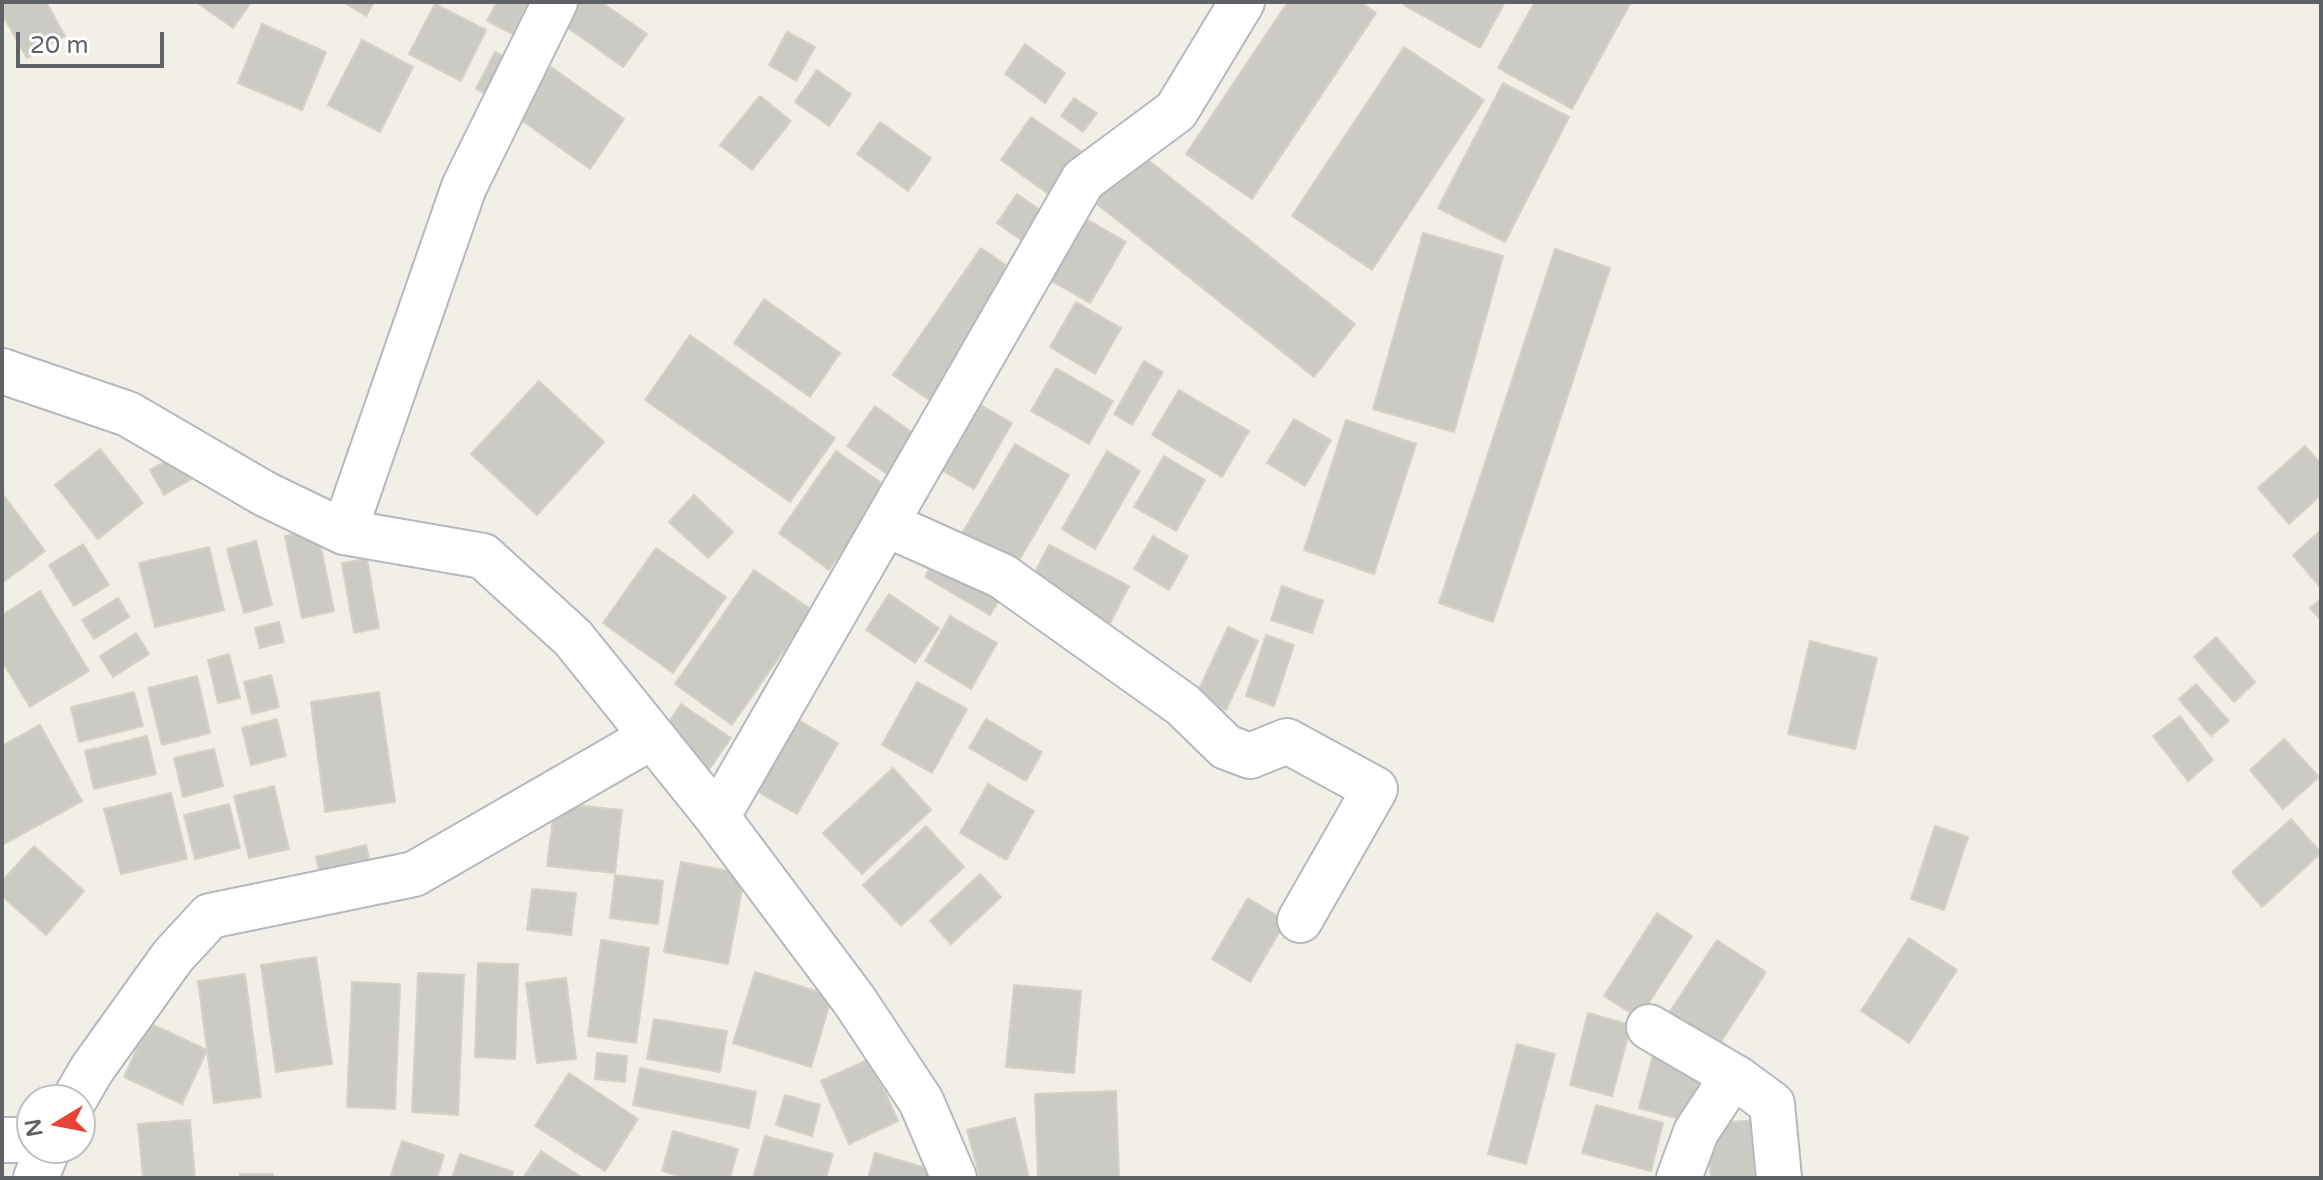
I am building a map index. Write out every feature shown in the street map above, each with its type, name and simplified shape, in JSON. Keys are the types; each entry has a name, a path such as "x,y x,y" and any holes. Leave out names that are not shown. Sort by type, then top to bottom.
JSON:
{"street":[{"path":"344,532 464,187 555,2"},
{"path":"717,817 1083,180 1176,111 1242,2"},
{"path":"2,371 128,414 265,494 344,532 483,556 573,638 650,738 717,817 863,1012 921,1101 954,1178"},
{"path":"886,524 1002,576 1183,705 1226,747 1250,756 1287,741 1375,789 1300,920"},
{"path":"85,1084 173,956 210,916 414,874 650,738"},
{"path":"1649,1027 1738,1079 1772,1104 1779,1178"},
{"path":"1679,1178 1696,1132 1725,1088 1738,1079"}],"building":[{"path":"2,2 46,2 65,36 27,58 2,14"},
{"path":"196,2 251,2 233,28"},
{"path":"343,2 374,2 366,16"},
{"path":"497,2 529,2 513,34 487,21"},
{"path":"576,2 601,2 647,34 623,67 561,23"},
{"path":"1288,2 1361,2 1376,13 1252,199 1186,154"},
{"path":"1406,2 1505,2 1480,48 1404,5"},
{"path":"1535,2 1631,2 1572,109 1498,68"},
{"path":"435,4 486,30 461,81 409,54"},
{"path":"262,24 326,52 302,110 238,83"},
{"path":"787,32 815,47 796,81 769,65"},
{"path":"362,40 413,67 380,132 328,105"},
{"path":"1025,44 1065,73 1045,103 1005,74"},
{"path":"1404,47 1484,100 1372,270 1292,216"},
{"path":"495,52 510,60 490,96 476,89"},
{"path":"551,67 624,119 590,169 517,117"},
{"path":"817,70 851,94 829,126 795,102"},
{"path":"1503,83 1569,117 1505,242 1438,208"},
{"path":"760,96 791,121 752,170 720,145"},
{"path":"1074,98 1097,113 1083,132 1061,116"},
{"path":"1031,117 1082,152 1051,196 1001,160"},
{"path":"880,122 931,158 908,191 857,154"},
{"path":"1133,148 1355,324 1314,377 1092,200"},
{"path":"1017,194 1054,220 1034,249 997,223"},
{"path":"1083,217 1126,242 1090,303 1048,279"},
{"path":"1423,233 1503,256 1454,432 1373,409"},
{"path":"981,248 1017,273 929,400 893,375"},
{"path":"1555,249 1610,268 1493,622 1439,603"},
{"path":"764,299 840,353 810,397 734,343"},
{"path":"1076,302 1121,328 1095,374 1050,347"},
{"path":"690,335 835,438 790,502 645,400"},
{"path":"1144,361 1163,372 1132,425 1114,414"},
{"path":"1056,368 1113,401 1089,444 1031,411"},
{"path":"539,381 604,442 537,515 471,454"},
{"path":"1179,390 1249,431 1222,477 1152,435"},
{"path":"972,400 1012,423 974,489 935,466"},
{"path":"875,406 921,439 894,479 847,446"},
{"path":"1294,419 1331,440 1305,486 1267,463"},
{"path":"1346,420 1416,444 1374,574 1304,550"},
{"path":"1015,444 1069,475 1014,569 960,537"},
{"path":"2305,446 2321,464 2321,495 2289,524 2258,488"},
{"path":"100,449 143,503 98,539 55,485"},
{"path":"836,451 887,487 829,570 779,533"},
{"path":"1107,451 1140,471 1095,549 1062,529"},
{"path":"181,453 195,477 164,495 150,470"},
{"path":"1164,456 1205,480 1176,531 1134,507"},
{"path":"2,493 45,551 2,583"},
{"path":"694,495 733,532 708,558 669,522"},
{"path":"317,529 334,611 302,618 285,536"},
{"path":"2321,530 2321,586 2320,587 2293,555"},
{"path":"1153,536 1188,556 1169,590 1134,569"},
{"path":"256,541 272,605 244,613 227,549"},
{"path":"83,544 109,585 74,606 49,565"},
{"path":"1049,545 1129,586 1107,629 1027,588"},
{"path":"209,547 224,610 155,627 139,563"},
{"path":"656,548 726,597 673,673 603,623"},
{"path":"936,556 1002,595 990,615 925,577"},
{"path":"367,559 379,628 354,633 342,563"},
{"path":"754,570 812,610 732,725 675,684"},
{"path":"1282,586 1323,601 1312,633 1271,620"},
{"path":"40,591 89,671 30,707 2,661 2,615"},
{"path":"889,594 939,628 915,663 866,630"},
{"path":"118,598 129,617 94,639 82,620"},
{"path":"2321,599 2321,620 2310,608"},
{"path":"950,616 997,643 971,689 925,661"},
{"path":"279,622 284,642 260,648 255,628"},
{"path":"1228,627 1258,641 1226,710 1196,696"},
{"path":"136,633 149,654 113,677 100,656"},
{"path":"1266,635 1294,645 1274,706 1246,696"},
{"path":"2216,637 2255,682 2234,702 2194,657"},
{"path":"1810,641 1877,658 1855,749 1788,734"},
{"path":"229,654 240,698 218,703 208,660"},
{"path":"271,675 279,707 252,714 244,682"},
{"path":"197,676 210,733 162,745 148,688"},
{"path":"917,682 967,709 932,773 882,745"},
{"path":"2196,684 2229,721 2211,736 2179,699"},
{"path":"134,692 143,726 79,742 71,707"},
{"path":"379,692 395,802 325,812 311,702"},
{"path":"681,704 731,738 708,771 659,736"},
{"path":"2180,716 2213,760 2188,781 2153,736"},
{"path":"277,719 286,756 251,765 242,728"},
{"path":"797,719 838,743 797,814 756,791"},
{"path":"986,719 1042,752 1026,781 969,748"},
{"path":"40,725 82,801 2,845 2,746"},
{"path":"147,736 156,774 94,789 85,751"},
{"path":"2284,739 2319,777 2283,809 2250,770"},
{"path":"214,749 223,786 183,797 174,758"},
{"path":"893,768 931,810 862,874 823,833"},
{"path":"988,784 1034,811 1006,860 960,833"},
{"path":"274,786 289,849 249,858 234,796"},
{"path":"171,793 187,859 121,874 104,809"},
{"path":"555,803 622,810 615,873 547,866"},
{"path":"229,804 240,848 195,859 184,815"},
{"path":"2291,819 2321,853 2262,907 2232,872"},
{"path":"926,826 964,867 901,926 863,885"},
{"path":"1935,826 1968,837 1944,910 1911,899"},
{"path":"366,845 371,869 321,881 316,857"},
{"path":"34,846 84,891 46,935 2,896 2,881"},
{"path":"681,862 745,874 728,964 664,952"},
{"path":"980,874 1001,897 951,944 930,921"},
{"path":"615,875 663,881 658,924 610,918"},
{"path":"532,889 576,893 571,935 527,930"},
{"path":"1248,898 1286,921 1250,982 1212,959"},
{"path":"1657,913 1692,936 1639,1018 1604,996"},
{"path":"1909,938 1957,970 1909,1043 1861,1011"},
{"path":"601,940 649,948 636,1043 588,1036"},
{"path":"1717,940 1766,972 1717,1048 1667,1016"},
{"path":"316,957 332,1064 276,1072 261,965"},
{"path":"478,963 518,964 515,1059 475,1057"},
{"path":"755,972 832,996 811,1067 733,1043"},
{"path":"418,973 464,975 458,1115 412,1112"},
{"path":"245,974 261,1097 214,1103 198,981"},
{"path":"566,978 576,1059 537,1063 526,983"},
{"path":"352,982 400,984 395,1109 347,1107"},
{"path":"1014,985 1081,991 1074,1073 1006,1067"},
{"path":"1588,1013 1631,1025 1612,1096 1570,1085"},
{"path":"654,1019 727,1031 720,1072 647,1059"},
{"path":"149,1023 207,1050 182,1104 124,1077"},
{"path":"1517,1044 1555,1054 1526,1164 1488,1154"},
{"path":"597,1053 627,1056 625,1082 595,1079"},
{"path":"1653,1055 1704,1069 1690,1122 1639,1108"},
{"path":"870,1059 898,1121 849,1144 821,1081"},
{"path":"640,1068 756,1092 749,1128 633,1105"},
{"path":"569,1073 638,1119 605,1171 535,1126"},
{"path":"1116,1091 1119,1178 1038,1178 1035,1094"},
{"path":"785,1095 820,1105 812,1136 776,1125"},
{"path":"1596,1105 1663,1123 1651,1171 1582,1153"},
{"path":"1015,1118 1029,1178 980,1178 967,1130"},
{"path":"190,1120 195,1178 143,1178 138,1124"},
{"path":"1757,1120 1762,1177 1711,1178 1706,1124"},
{"path":"673,1131 738,1149 730,1178 686,1178 662,1171"},
{"path":"765,1136 833,1154 826,1178 753,1178"},
{"path":"402,1141 444,1155 437,1178 390,1178"},
{"path":"541,1151 583,1178 523,1178"},
{"path":"875,1153 943,1173 942,1178 868,1178"},
{"path":"460,1154 513,1172 511,1178 452,1178"},
{"path":"240,1174 273,1174 273,1178 240,1178"}]}
